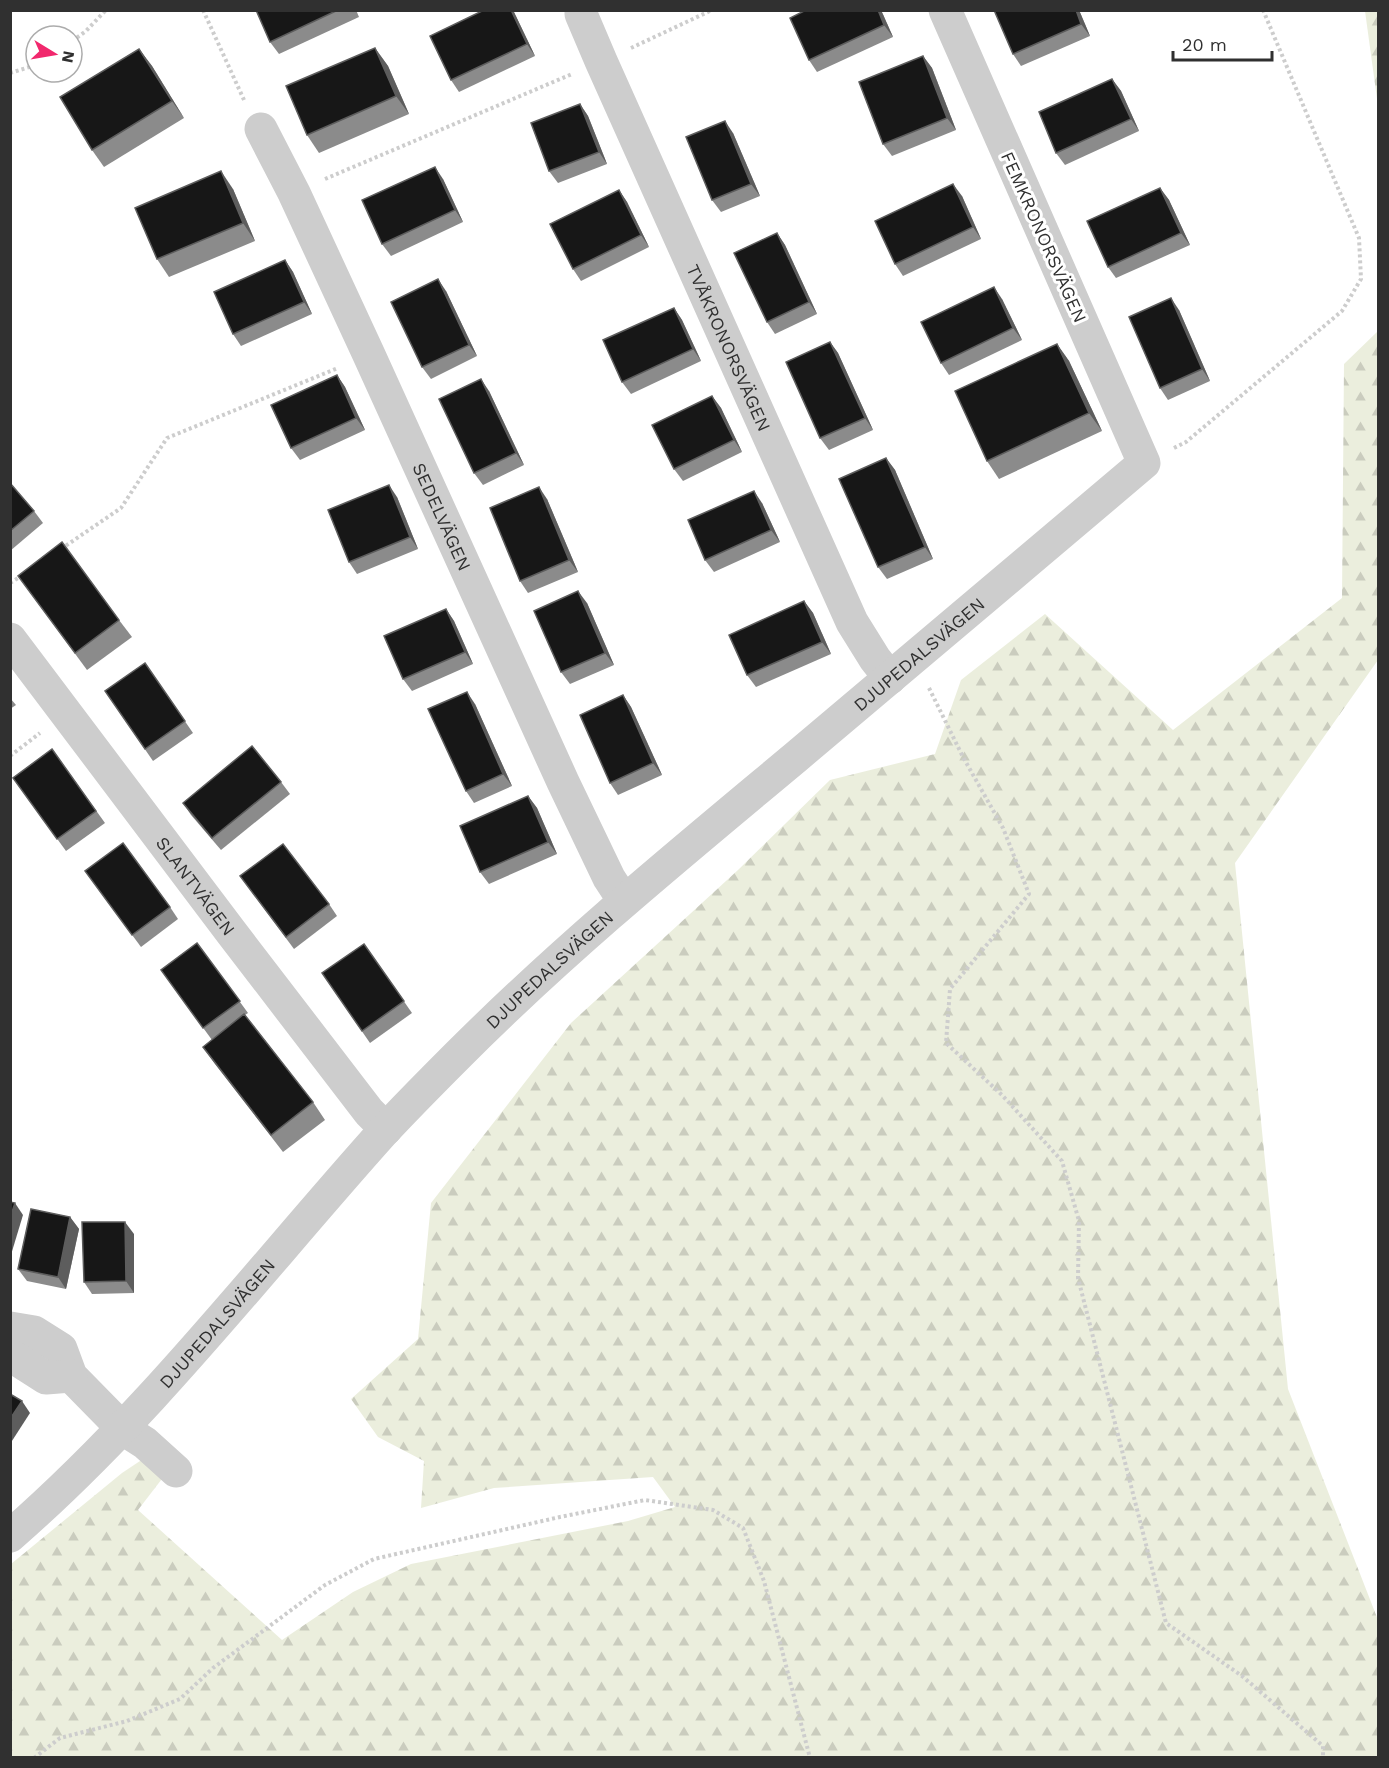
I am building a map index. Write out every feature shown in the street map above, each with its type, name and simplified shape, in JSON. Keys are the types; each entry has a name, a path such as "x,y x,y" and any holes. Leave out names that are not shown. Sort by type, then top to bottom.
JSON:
{"street":[{"name":"TVÅKRONORSVÄGEN","path":"581,10 580,14 852,622 875,659 902,668"},
{"name":"FEMKRONORSVÄGEN","path":"945,10 1144,463"},
{"name":"SEDELVÄGEN","path":"261,129 294,193 369,355 563,782 609,879 624,901"},
{"name":"DJUPEDALSVÄGEN","path":"10,1536 34,1516 123,1429 386,1129 540,975 624,901 1144,463"},
{"name":"SLANTVÄGEN","path":"10,639 369,1112 386,1129"},
{"path":"10,1328 34,1332 61,1349 71,1376 123,1429 145,1443 177,1471"},
{"path":"10,1355 46,1378 71,1376"}],"path":[{"path":"84,32 106,10"},
{"path":"203,10 243,98 261,129"},
{"path":"294,193 601,61 712,10"},
{"path":"1144,463 1186,442 1342,311 1361,279 1359,238 1263,10"},
{"path":"57,552 121,508 167,438 369,355"},
{"path":"10,583 29,570"},
{"path":"902,668 963,757 1003,828 1029,894 950,989 946,1043 1002,1095 1062,1161 1079,1221 1078,1278 1166,1623 1251,1683 1323,1746 1323,1758"},
{"path":"34,1758 60,1738 127,1721 180,1699 213,1668 325,1585 374,1559 560,1516 645,1500 713,1510 743,1528 764,1581 810,1758"}],"green space":[{"path":"1365,11 1378,11 1378,106"},
{"path":"1378,331 1378,660 1235,863 1288,1389 1378,1620 1378,1757 11,1758 11,1564 122,1473 149,1455 168,1471 138,1510 282,1640 353,1592 411,1564 628,1521 675,1507 653,1477 494,1488 421,1508 424,1461 378,1437 351,1399 418,1339 431,1203 571,1023 738,870 830,780 935,754 961,680 1045,614 1173,730 1342,598 1344,364"}],"building":[{"path":"256,10 338,10 270,42"},
{"path":"484,10 511,10 527,44 451,80 430,36"},
{"path":"806,10 878,10 884,25 809,60 790,18"},
{"path":"994,10 1076,10 1081,24 1013,54"},
{"path":"375,48 396,96 307,135 286,86"},
{"path":"139,49 172,101 92,150 60,97"},
{"path":"923,56 947,118 883,144 859,82"},
{"path":"1112,79 1131,119 1056,153 1039,112"},
{"path":"580,104 599,152 549,171 531,123"},
{"path":"725,121 751,184 712,200 686,137"},
{"path":"435,167 455,210 382,244 362,200"},
{"path":"221,171 243,223 157,259 135,208"},
{"path":"953,184 973,227 895,264 875,221"},
{"path":"1160,188 1181,233 1108,267 1087,221"},
{"path":"619,190 641,235 573,269 550,224"},
{"path":"777,233 809,302 767,322 734,253"},
{"path":"285,260 304,302 233,334 214,292"},
{"path":"438,279 469,345 422,367 391,302"},
{"path":"994,287 1013,328 941,363 921,322"},
{"path":"1171,298 1202,369 1160,388 1129,317"},
{"path":"674,308 693,349 622,382 603,340"},
{"path":"830,342 865,418 820,438 786,362"},
{"path":"1057,344 1089,413 987,461 955,391"},
{"path":"337,375 356,418 291,448 271,405"},
{"path":"481,379 516,453 474,473 439,399"},
{"path":"712,396 734,440 674,469 652,425"},
{"path":"886,458 925,547 878,567 839,479"},
{"path":"10,483 34,511 10,531"},
{"path":"389,485 410,537 349,562 328,510"},
{"path":"539,487 569,560 520,581 490,508"},
{"path":"754,491 771,530 705,560 688,520"},
{"path":"62,542 119,620 75,653 18,576"},
{"path":"578,591 605,653 561,672 534,611"},
{"path":"804,601 822,642 747,675 729,635"},
{"path":"446,609 465,652 403,679 384,636"},
{"path":"145,663 185,721 145,749 105,691"},
{"path":"467,692 503,774 466,791 428,709"},
{"path":"623,695 653,763 610,783 580,715"},
{"path":"252,746 281,782 212,838 183,803"},
{"path":"52,749 96,811 57,839 13,778"},
{"path":"528,796 548,842 480,872 460,826"},
{"path":"123,843 170,907 132,935 85,871"},
{"path":"283,844 329,904 286,937 240,876"},
{"path":"197,943 240,1001 203,1028 161,970"},
{"path":"364,944 404,1001 362,1031 322,973"},
{"path":"244,1014 313,1102 271,1135 203,1047"},
{"path":"10,1202 15,1203 10,1218"},
{"path":"31,1209 70,1217 58,1277 18,1269"},
{"path":"82,1222 125,1222 126,1281 84,1282"},
{"path":"10,1394 22,1401 10,1419"}]}
